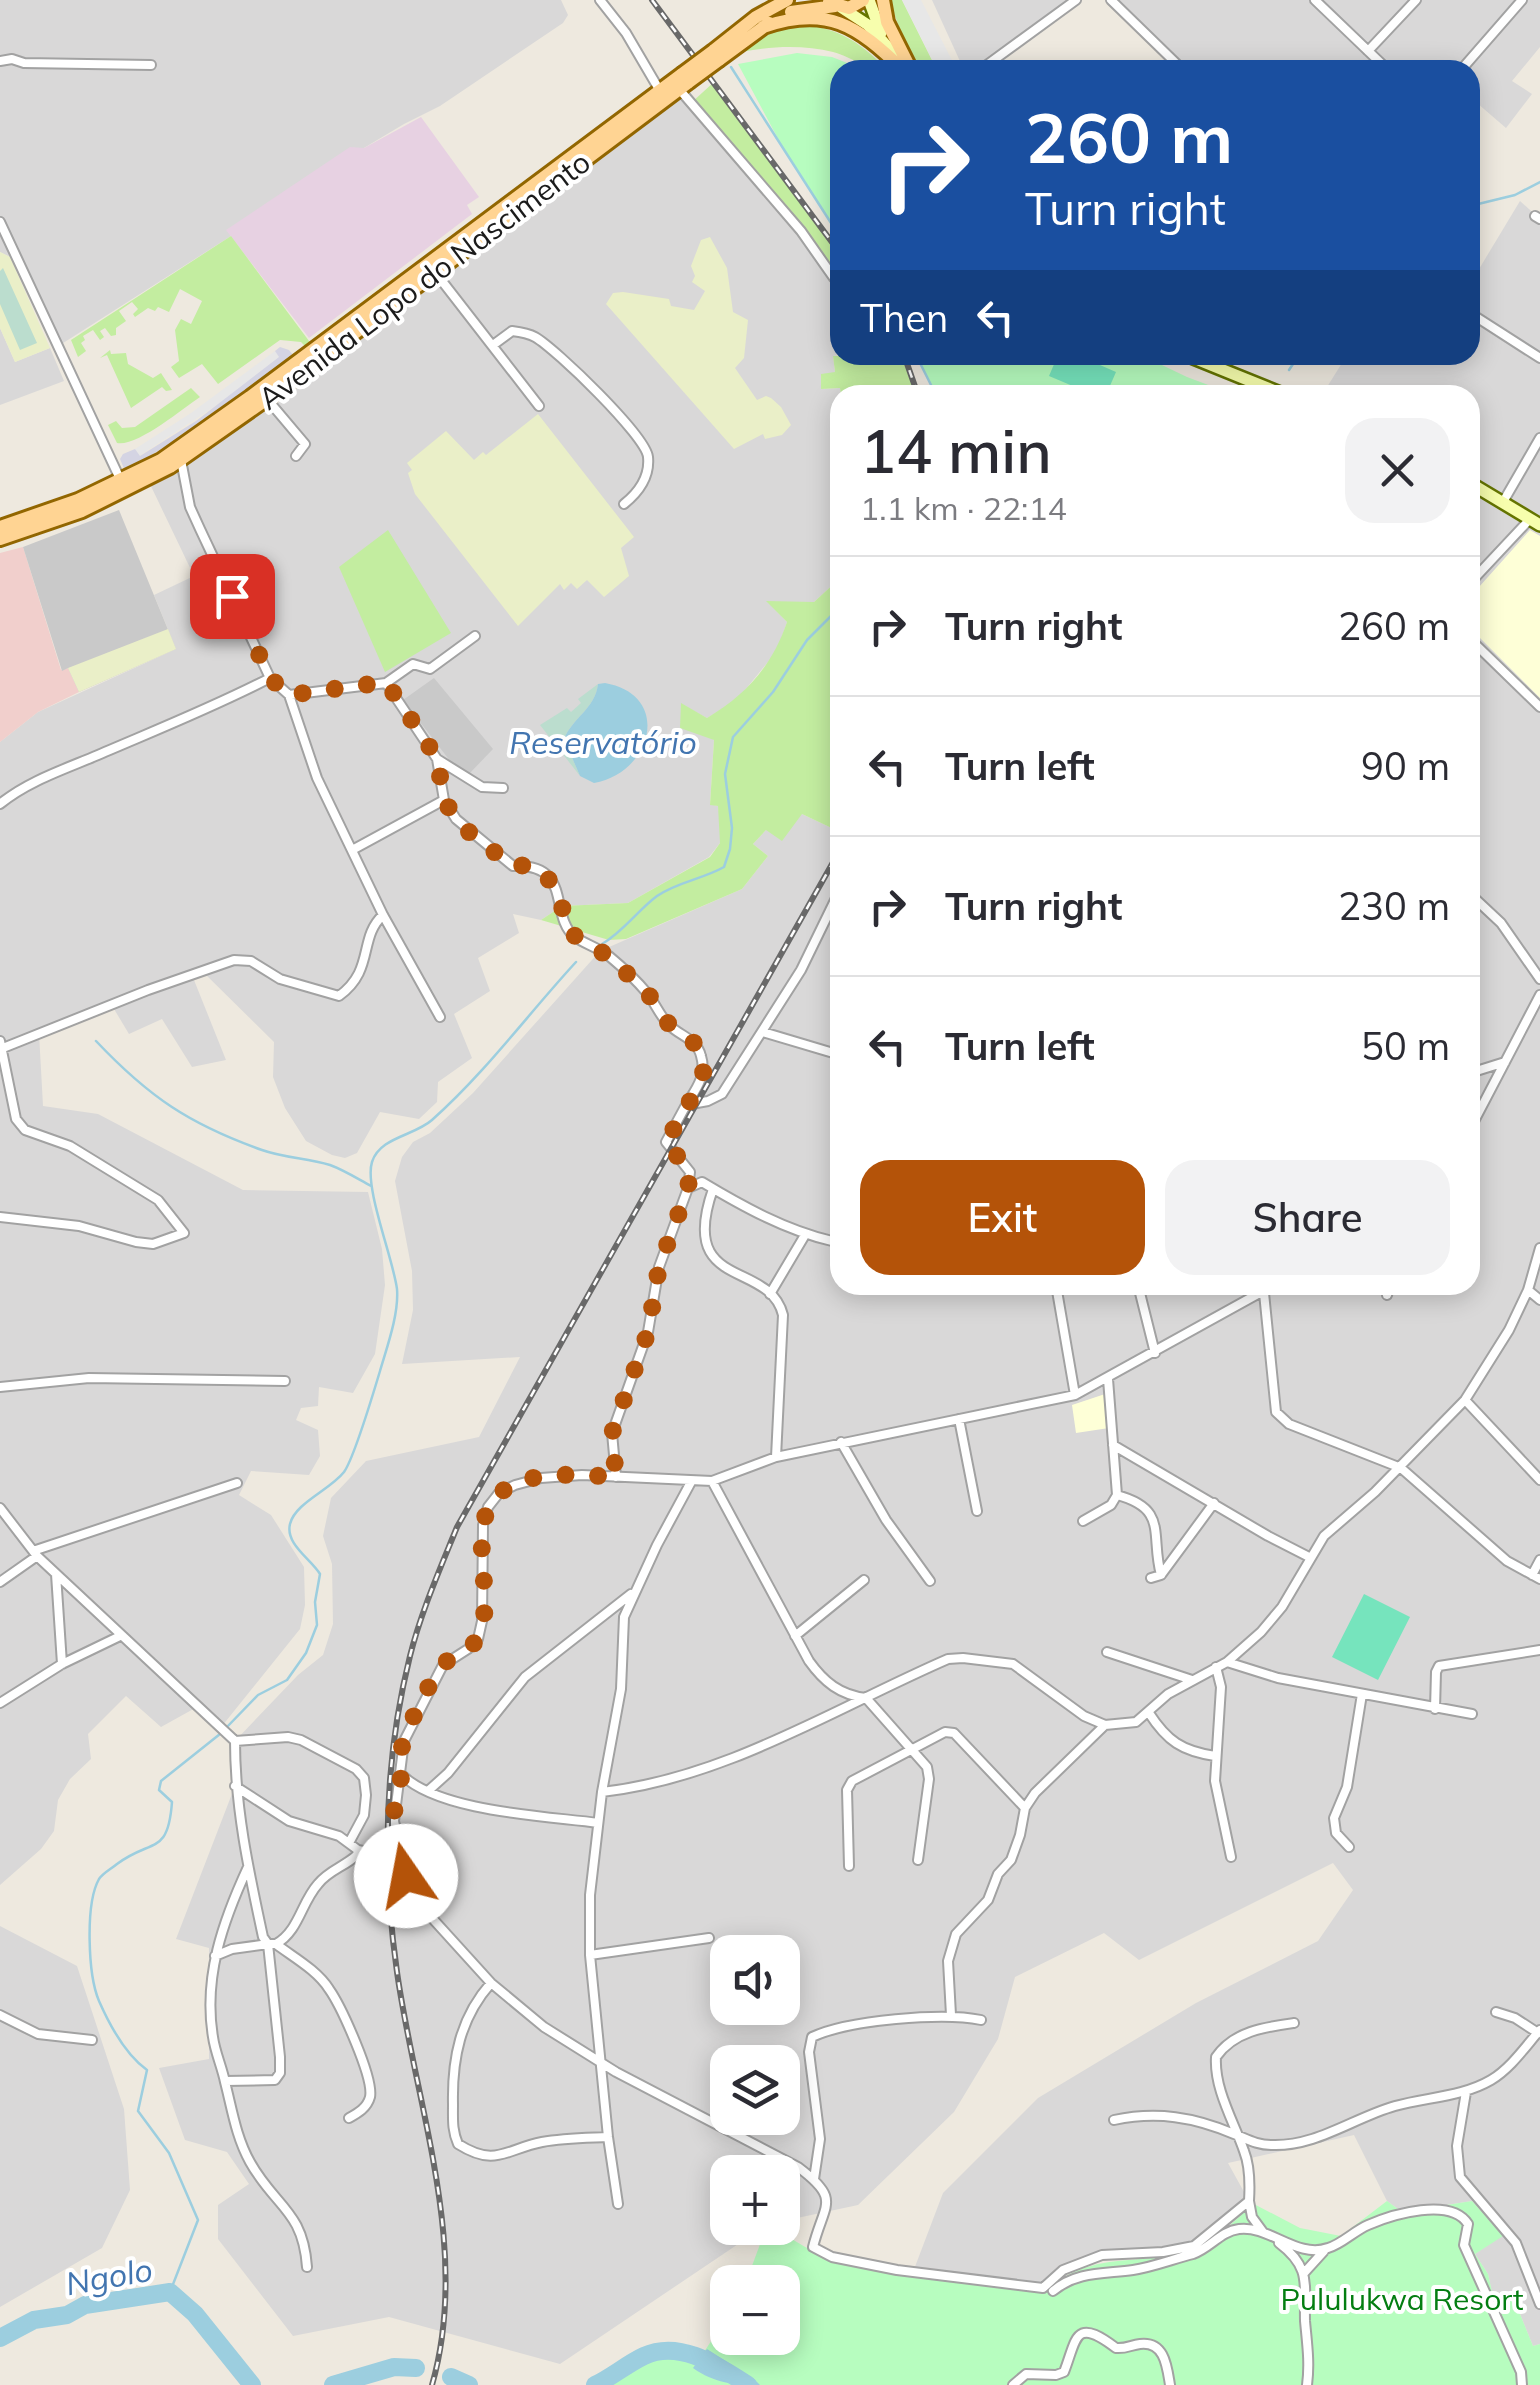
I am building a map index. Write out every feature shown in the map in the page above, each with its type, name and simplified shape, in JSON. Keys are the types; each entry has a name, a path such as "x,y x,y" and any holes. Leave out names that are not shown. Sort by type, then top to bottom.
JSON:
{"main road":[{"name":"Avenida Lopo do Nascimento","path":"0,527 121,481 190,440 432,268 683,82 756,17 787,0"},
{"name":"Avenida Lopo do Nascimento","path":"716,56 793,11 856,5 866,0"},
{"path":"866,0 899,60"},
{"path":"883,0 887,22 903,60"},
{"path":"835,5 856,15 891,49"},
{"path":"763,27 801,17 836,20 864,35 895,60"},
{"name":"Avenida Lopo do Nascimento","path":"0,539 85,510 181,460 268,399 660,91 683,82"},
{"path":"1211,365 1260,385"},
{"path":"1480,489 1535,522"}],"street":[{"path":"600,0 626,33 660,91"},
{"path":"994,60 1076,0"},
{"path":"1111,0 1173,60"},
{"path":"1315,0 1377,60"},
{"path":"1368,51 1416,0"},
{"path":"1470,60 1522,0"},
{"path":"0,62 8,59 18,63 152,65"},
{"path":"683,82 830,272"},
{"path":"0,222 121,481"},
{"path":"432,268 539,406"},
{"path":"1480,319 1540,358"},
{"path":"494,345 512,331 536,337 644,442 648,472 641,488 624,504"},
{"path":"268,399 305,444 296,456"},
{"path":"1503,502 1540,438"},
{"path":"181,460 190,507 270,678 289,695 317,778 384,915 440,1016"},
{"path":"1480,574 1535,522"},
{"path":"289,695 386,682 413,664 430,669 476,636"},
{"path":"1480,649 1540,708"},
{"path":"0,804 13,793 270,678"},
{"path":"386,682 437,758 482,787 503,788"},
{"path":"437,758 444,800 464,828 513,866 530,865 544,872 562,901 563,924 608,956 647,992 670,1026 697,1045 704,1069 700,1084 666,1142 690,1172 688,1188 659,1267 648,1332 612,1433 616,1477"},
{"path":"354,848 444,800"},
{"path":"1480,903 1501,923 1540,979"},
{"path":"0,1217 79,1226 153,1244 184,1234 158,1200 70,1146 25,1130 16,1119 1,1044 234,960 251,960 280,979 339,996 357,978 365,963 369,933 384,915"},
{"path":"686,1105 722,1094 801,970 830,916"},
{"path":"1480,1110 1540,995"},
{"path":"763,1032 830,1052"},
{"path":"1480,1070 1505,1062"},
{"path":"688,1188 702,1182 744,1207 805,1235 830,1241"},
{"path":"713,1189 704,1216 704,1237 713,1256 770,1294 783,1315 776,1457"},
{"path":"770,1294 805,1235"},
{"path":"602,1792 704,1769 948,1659 1013,1664 1084,1716 1105,1726 1136,1722 1168,1694 1227,1662 1282,1607 1324,1536 1401,1468 1466,1400 1509,1330 1528,1290 1540,1248"},
{"path":"1528,1290 1540,1300"},
{"path":"1058,1295 1075,1395"},
{"path":"1140,1295 1155,1353"},
{"path":"1250,2201 1194,2246 1102,2255 1063,2270 1042,2288 897,2270 832,2257 814,2247 828,2210 825,2191 814,2179 616,2072 544,2027 491,1983 432,1918 406,1876 394,1821 404,1741 443,1666 478,1638 482,1622 483,1525 488,1507 499,1493 514,1484 541,1478 712,1481 776,1457 1075,1395 1260,1295"},
{"path":"1264,1295 1276,1412 1289,1424 1401,1468 1507,1562 1536,1577 1540,1560"},
{"path":"0,1387 89,1378 285,1380"},
{"path":"1083,1520 1111,1505 1118,1495 1108,1379"},
{"path":"1466,1400 1540,1480"},
{"path":"959,1419 977,1512"},
{"path":"841,1442 886,1520 930,1581"},
{"path":"1113,1445 1311,1558"},
{"path":"712,1481 821,1677 851,1696 866,1698 927,1767 929,1779 918,1860"},
{"path":"618,2204 590,1955 590,1895 602,1792 619,1704 624,1617 691,1482"},
{"path":"0,1582 35,1554 237,1483"},
{"path":"1118,1495 1143,1504 1152,1516 1161,1575"},
{"path":"1151,1578 1161,1575 1214,1504"},
{"path":"0,1508 35,1554 233,1739 235,1786 263,1937 328,1988 370,2084 370,2099 362,2111 349,2118"},
{"path":"56,1574 62,1664"},
{"path":"796,1636 864,1580"},
{"path":"428,1791 448,1773 524,1677 634,1592"},
{"path":"0,1704 62,1664 120,1636"},
{"path":"1434,1708 1436,1672 1440,1666 1540,1650"},
{"path":"1106,1652 1192,1680"},
{"path":"1227,1662 1278,1678 1472,1714"},
{"path":"1216,1667 1221,1687 1216,1782 1232,1857"},
{"path":"1349,1847 1336,1833 1334,1818 1347,1787 1362,1694"},
{"path":"1149,1713 1161,1732 1182,1749 1215,1756"},
{"path":"951,2015 948,1968 956,1934 988,1900 998,1874 1011,1860 1024,1808 1105,1726"},
{"path":"849,1866 846,1790 860,1774 946,1732 954,1732 1024,1808"},
{"path":"233,1739 302,1740 356,1769 364,1778 366,1795 364,1815 350,1841"},
{"path":"402,1775 413,1786 498,1812 598,1823"},
{"path":"235,1786 289,1821 350,1841 358,1850 387,1856 401,1853"},
{"path":"215,1956 232,1949 272,1944 296,1926 315,1887 333,1868 357,1855 358,1850"},
{"path":"248,1867 220,1931 215,1956 212,2038 247,2158 300,2226 307,2267"},
{"path":"590,1955 709,1938"},
{"path":"225,2081 267,2082 280,2074 272,1944"},
{"path":"491,1983 478,1998 461,2031 452,2086 452,2130 458,2144 482,2155 507,2156 542,2142 608,2137"},
{"path":"1114,2120 1144,2114 1172,2115 1253,2143 1294,2144 1332,2133 1391,2107 1466,2092 1504,2071 1539,2032 1496,2012"},
{"path":"814,2179 820,2139 808,2052 812,2037 853,2027 951,2015 981,2020"},
{"path":"0,2016 38,2034 92,2040"},
{"path":"1294,2023 1240,2035 1216,2057 1215,2069 1247,2163 1252,2217 1266,2235 1295,2257 1304,2274 1307,2385"},
{"path":"1466,2092 1457,2146 1460,2176 1516,2244 1540,2304"},
{"path":"1304,2274 1316,2256 1368,2225 1446,2209 1462,2214 1468,2224 1464,2245 1522,2372 1522,2385"},
{"path":"1053,2291 1085,2274 1134,2270 1198,2252 1238,2228 1252,2229 1293,2245 1328,2248"},
{"path":"1013,2385 1026,2374 1064,2372 1073,2340 1090,2334 1102,2337 1116,2348 1144,2343 1154,2346 1166,2363 1170,2385"}],"shaded area":[{"path":"0,0 561,0 568,15 563,23 440,106 227,230 231,236 60,345 12,252 10,257 0,252"},
{"path":"902,0 921,0 952,60 932,60"},
{"path":"932,0 1076,0 994,60 959,60"},
{"path":"1111,0 1540,0 1540,47 1512,81 1532,94 1506,128 1480,106 1480,60 1173,60"},
{"path":"679,89 801,231 830,272 830,365 834,365 835,372 821,389 830,389 830,587 814,602 768,602 787,622 777,651 736,701 707,718 681,704 714,740 710,804 718,806 721,823 720,843 709,857 628,903 562,906 541,920 513,914 519,933 478,958 490,991 454,1014 472,1058 438,1082 437,1102 419,1119 380,1112 357,1153 345,1158 306,1141 285,1108 273,1077 274,1042 202,971 192,975 226,1060 192,1067 162,1019 129,1034 111,1004 39,1033 43,1106 98,1114 243,1190 368,1192 382,1249 385,1285 375,1354 353,1393 319,1387 318,1406 301,1408 296,1420 318,1430 320,1456 309,1475 251,1471 239,1495 271,1515 304,1567 305,1605 300,1629 222,1726 197,1707 161,1727 126,1696 88,1734 91,1759 70,1779 58,1800 54,1831 41,1849 0,1885 0,742 38,712 176,649 154,595 194,576 148,480"},
{"path":"421,117 479,197 467,205 472,214 309,338 226,230 350,147 364,148"},
{"path":"1520,201 1540,219 1540,2344 1533,2346 1511,2292 1493,2297 1488,2274 1475,2254 1502,2235 1472,2201 1402,2212 1387,2201 1354,2135 1228,2163 1249,2201 1194,2246 1102,2255 1063,2270 1043,2288 913,2272 943,2193 1038,2098 1196,2003 1318,1941 1353,1890 1333,1863 1139,1960 1104,1933 1015,1977 998,2039 954,2112 858,2205 800,2217 800,2155 710,2155 710,2245 737,2245 560,2364 389,2317 293,2336 218,2239 218,2205 249,2184 227,2152 185,2140 159,2068 209,2059 209,1948 176,1939 235,1786 235,1741 298,1675 323,1655 333,1624 332,1564 323,1536 331,1498 366,1461 479,1437 520,1357 402,1364 413,1310 412,1271 395,1181 402,1157 413,1142 430,1133 473,1093 600,951 742,889 768,856 753,844 766,830 802,814 830,827 830,1295 1480,1295 1480,385 1328,385 1341,365 1480,365 1480,267"},
{"path":"710,237 727,268 733,312 748,320 744,358 735,368 757,400 771,398 791,425 782,435 765,439 763,434 734,449 606,304 613,293 623,292 669,299 671,306 694,310 705,291 692,282 695,276 691,266 701,240"},
{"path":"0,252 10,257 50,348 15,362 0,328"},
{"path":"3,268 37,343 20,350 0,304"},
{"path":"0,328 15,362 50,348 64,381 0,405"},
{"path":"280,347 293,355 202,424 125,471 120,459 123,454 135,449 140,456 196,421 279,357 275,351"},
{"path":"275,351 280,357 223,401 139,456 135,449"},
{"path":"538,414 634,537 621,548 629,576 604,597 587,580 577,589 571,583 564,590 560,584 518,626 415,494 408,473 412,470 407,463 446,431 474,460"},
{"path":"119,510 176,649 79,692 68,668 62,671 23,547"},
{"path":"1530,530 1540,536 1540,698 1480,638 1480,586"},
{"path":"23,547 61,670 68,668 79,692 38,712 0,742 0,553"},
{"path":"168,629 176,649 79,692 68,668"},
{"path":"434,678 493,749 468,775 454,766 403,700"},
{"path":"598,684 593,700 564,739 580,776 540,725 567,708 571,712 581,703 578,699"},
{"path":"1105,1394 1109,1428 1076,1433 1072,1405"},
{"path":"0,1926 77,1966 124,2109 130,2190 102,2248 0,2307"}],"green space":[{"path":"889,0 902,0 932,60 915,60"},
{"path":"804,25 828,30 850,39 877,60 853,60 811,48 742,52 773,31"},
{"path":"797,53 840,60 830,60 830,221 783,148 738,64"},
{"path":"714,82 830,239 830,272 801,231 691,103"},
{"path":"231,236 312,345 307,348 301,342 280,340 218,384 202,364 179,378 171,367 179,361 175,330 181,319 191,324 202,301 180,289 169,312 148,308 135,317 138,309 132,302 119,311 126,321 116,328 116,335 111,336 105,328 100,331 104,337 100,340 93,330 83,336 85,340 81,343 86,351 78,357 71,340"},
{"path":"110,350 111,354 126,353 128,364 153,378 161,373 172,390 162,387 131,408 107,355 100,358"},
{"path":"834,365 908,365 914,385 830,385 830,389 821,389 821,374 835,372"},
{"path":"921,365 1162,365 1208,385 931,385"},
{"path":"1054,365 1100,365 1116,372 1110,385 1070,385 1049,376"},
{"path":"191,388 200,397 147,433 117,443 108,425 116,421 122,428 135,427"},
{"path":"388,530 451,633 385,672 339,567"},
{"path":"830,587 830,827 802,814 782,841 766,830 753,844 768,856 742,889 626,939 609,940 541,920 562,906 628,903 710,857 720,843 718,806 710,805 714,740 680,728 681,703 707,718 756,678 774,652 787,622 766,601 814,602"},
{"path":"1364,1594 1410,1617 1378,1680 1332,1657"},
{"name":"Pululukwa Resort","path":"1387,2201 1402,2212 1472,2201 1503,2236 1475,2254 1488,2274 1493,2296 1511,2292 1533,2346 1540,2344 1540,2385 595,2385 656,2352 700,2358 710,2343 710,2355 800,2355 800,2265 752,2265 760,2245 800,2244 829,2261 894,2274 1044,2291 1063,2278 1099,2264 1171,2255 1200,2247 1254,2204 1300,2228 1341,2236"}],"water":[{"name":"Reservatório","path":"598,684 626,690 640,702 647,717 647,734 630,765 594,783 580,776 564,739 593,700"},
{"path":"707,2349 710,2355 716,2355 760,2385 725,2382 693,2368"}],"waterway":[{"path":"731,67 830,221"},
{"path":"1480,204 1515,195 1540,182"},
{"path":"921,365 931,385"},
{"path":"1289,370 1292,365"},
{"path":"602,944 657,896 724,867 732,828 725,774 733,737 773,692 807,640 830,617"},
{"path":"226,1728 258,1695 287,1680 306,1653 317,1625 315,1602 320,1574 295,1545 290,1524 293,1516 338,1479 348,1464 396,1309 397,1289 372,1188 372,1162 382,1147 425,1125 452,1102 576,962"},
{"path":"96,1041 134,1078 191,1119 262,1150 330,1165 371,1186"},
{"path":"170,2292 198,2220 169,2153 138,2111 147,2070 119,2039 99,2001 92,1974 90,1922 101,1877 129,1856 156,1844 167,1831 172,1802 159,1790 161,1781 220,1734"},
{"name":"Ngolo","path":"0,2338 34,2320 67,2315 85,2305 170,2292 195,2314 252,2385"},
{"name":"Ngolo","path":"595,2385 644,2356 671,2351 698,2357 748,2385"},
{"name":"Ngolo","path":"333,2385 394,2367 416,2368"},
{"name":"Ngolo","path":"451,2377 469,2385"}],"railway":[{"path":"652,0 830,240"},
{"path":"908,365 914,385"},
{"path":"432,2385 442,2334 446,2282 443,2230 397,1972 389,1893 391,1774 410,1656 457,1527 830,868"}],"route":[{"path":"232,596 270,678 289,695 386,682 437,758 444,800 456,819 513,866 530,865 544,872 562,901 563,924 608,956 647,992 670,1026 697,1045 704,1069 700,1084 666,1142 690,1172 688,1188 659,1267 648,1332 636,1372 612,1433 616,1477 582,1475 514,1484 499,1493 488,1507 483,1525 482,1622 478,1638 443,1666 404,1741 399,1760 402,1775 394,1821 406,1876"}]}
